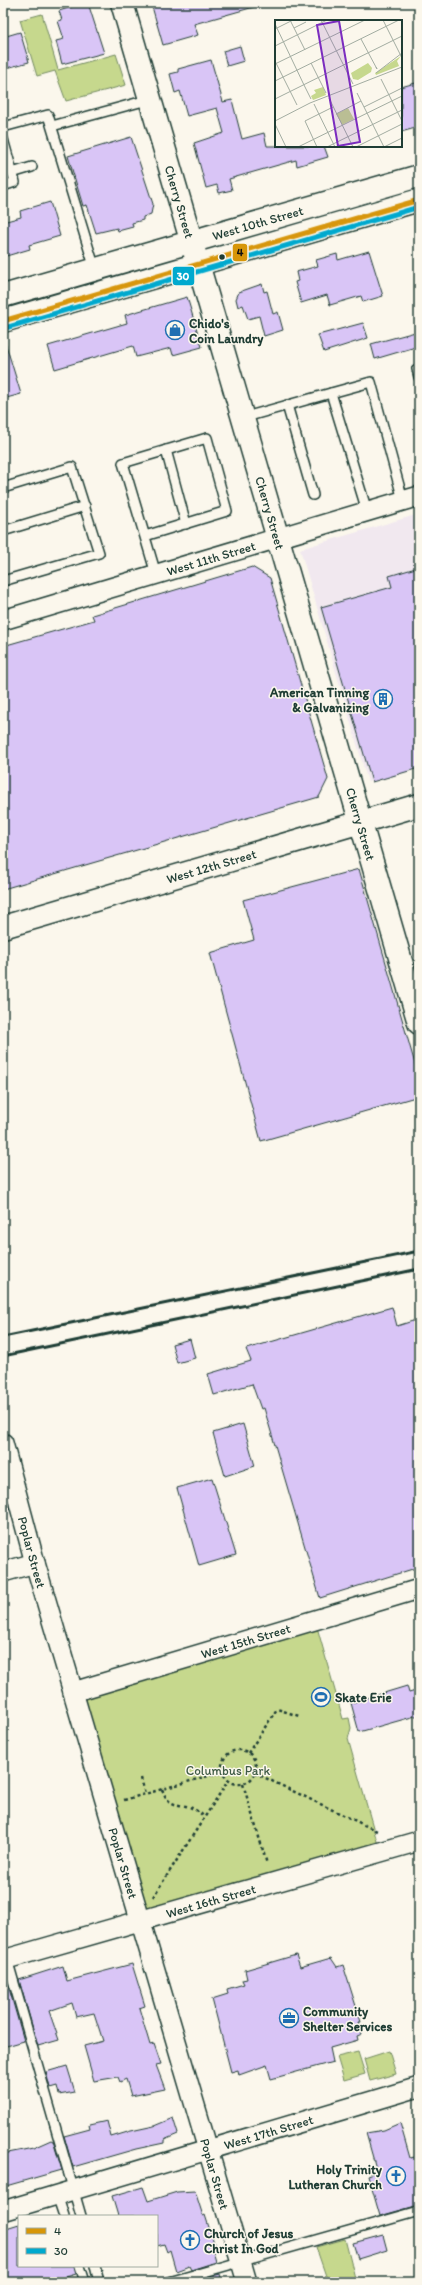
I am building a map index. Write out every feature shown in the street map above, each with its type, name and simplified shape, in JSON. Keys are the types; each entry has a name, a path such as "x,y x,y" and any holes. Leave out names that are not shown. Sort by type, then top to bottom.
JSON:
{"street":[{"name":"Cherry Street","path":"122,3 151,99 190,242 278,537 419,1023"},
{"name":"West 10th Street","path":"3,296 419,176"},
{"name":"West 10th Street","path":"3,321 419,200"},
{"name":"West 11th Street","path":"3,620 411,498"},
{"name":"West 12th Street","path":"3,927 419,805"},
{"name":"Poplar Street","path":"3,1443 35,1563 246,2282"},
{"path":"3,1572 35,1563"},
{"name":"West 15th Street","path":"73,1692 419,1589"},
{"name":"West 16th Street","path":"5,1959 419,1841"},
{"name":"West 17th Street","path":"3,2211 419,2087"}],"lane":[{"path":"52,126 151,99"},
{"path":"3,127 48,115 95,269"},
{"path":"3,139 15,182 3,186"},
{"path":"12,173 32,167"},
{"path":"419,368 417,369 419,377"},
{"path":"242,418 371,382 411,498"},
{"path":"331,393 367,511"},
{"path":"287,405 313,496"},
{"path":"145,536 228,511 207,438 122,463 156,574"},
{"path":"166,450 186,524"},
{"path":"3,488 72,467 100,553 3,581"},
{"path":"3,531 85,506"},
{"path":"5,1959 66,2192 80,2215"},
{"path":"64,2215 66,2192"},
{"path":"169,2282 419,2211"},
{"path":"80,2267 85,2282"},
{"path":"95,2267 99,2282"}],"path":[{"path":"248,1753 277,1709 299,1716"},
{"path":"240,1750 248,1753 256,1764 255,1773 251,1780 244,1784 234,1784 228,1781 222,1772 222,1761 230,1752 240,1750"},
{"path":"124,1800 222,1772"},
{"path":"255,1773 379,1832"},
{"path":"141,1778 145,1794"},
{"path":"153,1897 228,1781"},
{"path":"244,1784 267,1864"},
{"path":"162,1789 170,1802 176,1805 191,1807 205,1817"}],"shaded area":[{"name":"American Tinning & Galvanizing","path":"419,514 419,767 368,782 300,549"}],"green space":[{"path":"42,14 58,70 116,54 126,85 66,101 55,71 37,76 20,20"},
{"name":"Columbus Park","path":"315,1620 343,1719 349,1718 351,1728 348,1739 380,1852 140,1920 73,1692"},
{"path":"389,2051 396,2074 370,2081 364,2059"},
{"path":"358,2052 365,2074 344,2080 337,2057"},
{"path":"345,2239 356,2282 328,2282 316,2247"}],"building":[{"path":"88,3 104,53 62,64 56,41 64,39 58,21 62,20 59,11"},
{"path":"151,3 253,3 254,7 194,24 198,35 163,45"},
{"path":"20,32 29,62 3,69 3,37"},
{"path":"240,46 244,61 227,66 223,51"},
{"path":"211,60 223,102 232,100 242,139 264,133 267,146 324,147 328,157 297,166 296,160 229,179 232,190 219,193 217,185 206,188 194,143 224,133 217,108 187,116 180,91 175,93 170,74 178,72 178,69"},
{"path":"419,82 419,127 402,132 402,87"},
{"path":"131,137 153,204 151,214 143,217 143,220 132,223 133,227 118,231 117,228 96,233 87,205 83,206 68,156"},
{"path":"50,202 60,236 29,245 30,249 3,257 3,222 21,217 20,211"},
{"path":"369,251 383,296 363,302 361,296 330,305 327,295 301,303 295,282 298,281 296,272 318,266 316,260 337,254 338,260"},
{"path":"262,284 264,292 267,291 273,314 278,312 283,330 264,336 259,316 248,319 243,305 238,307 236,299 239,292"},
{"path":"187,297 202,347 173,355 171,348 136,357 133,346 55,369 48,346 127,323 125,315"},
{"path":"363,323 368,338 324,352 318,335"},
{"path":"419,331 419,346 375,359 371,344"},
{"path":"6,345 21,394 3,399 3,346"},
{"path":"252,567 270,578 328,779 319,797 3,889 3,646 94,620 92,615"},
{"name":"American Tinning & Galvanizing","path":"419,567 419,768 372,782 321,607 392,587 389,576"},
{"path":"359,869 419,1078 419,1096 261,1141 210,953 254,940 243,900"},
{"path":"392,1307 397,1326 419,1319 419,1567 320,1598 264,1408 261,1409 252,1384 214,1395 208,1374 251,1361 246,1349"},
{"path":"190,1339 195,1358 177,1363 172,1344"},
{"path":"243,1424 255,1466 225,1476 213,1433"},
{"path":"212,1478 236,1555 199,1566 177,1488"},
{"path":"407,1686 409,1693 419,1690 419,1715 359,1732 351,1703"},
{"path":"296,1955 300,1967 331,1958 337,1967 343,1965 361,2022 358,2022 362,2034 357,2036 358,2040 330,2048 333,2062 271,2079 267,2065 239,2075 238,2070 231,2072 212,1999 228,1994 227,1989 244,1984 242,1980 247,1979 245,1970"},
{"path":"132,1964 145,2006 139,2008 150,2045 154,2044 161,2064 156,2065 165,2089 131,2096 126,2079 120,2082 118,2077 94,2081 84,2046 103,2041 94,2013 76,2017 72,2003 49,2011 59,2040 38,2046 19,1980 63,1966 67,1981"},
{"path":"8,1985 24,2041 3,2047 3,1986"},
{"path":"67,2066 75,2092 59,2095 57,2086 50,2088 46,2072"},
{"path":"173,2118 178,2134 164,2140 164,2143 136,2149 73,2167 64,2136 90,2129 89,2125 107,2121 111,2137 154,2126"},
{"path":"400,2123 410,2158 419,2156 419,2205 380,2216 368,2175 377,2172 366,2133 384,2130"},
{"path":"51,2140 53,2141 62,2170 6,2186 3,2177 3,2154 33,2148"},
{"path":"143,2187 148,2201 177,2192 195,2191 215,2246 212,2247 216,2262 191,2270 189,2266 176,2271 170,2250 167,2252 164,2244 158,2246 158,2215 118,2215 112,2196"},
{"path":"18,2224 18,2267 74,2267 76,2274 50,2282 3,2282 3,2229"},
{"path":"383,2235 387,2250 358,2259 353,2243"},
{"path":"220,2274 222,2282 195,2281"}],"railway":[{"path":"3,1337 419,1251"},
{"path":"3,1356 419,1269"}],"transit line":[{"name":"4","path":"3,321 419,200"},
{"name":"30","path":"5,328 419,207"}],"place":[{"name":"Chido's Coin Laundry","path":"175,330"},
{"name":"American Tinning & Galvanizing","path":"383,699"},
{"name":"Skate Erie","path":"321,1697"},
{"name":"Community Shelter Services","path":"289,2018"},
{"name":"Holy Trinity Lutheran Church","path":"396,2176"},
{"name":"Church of Jesus Christ In God","path":"190,2240"}]}
